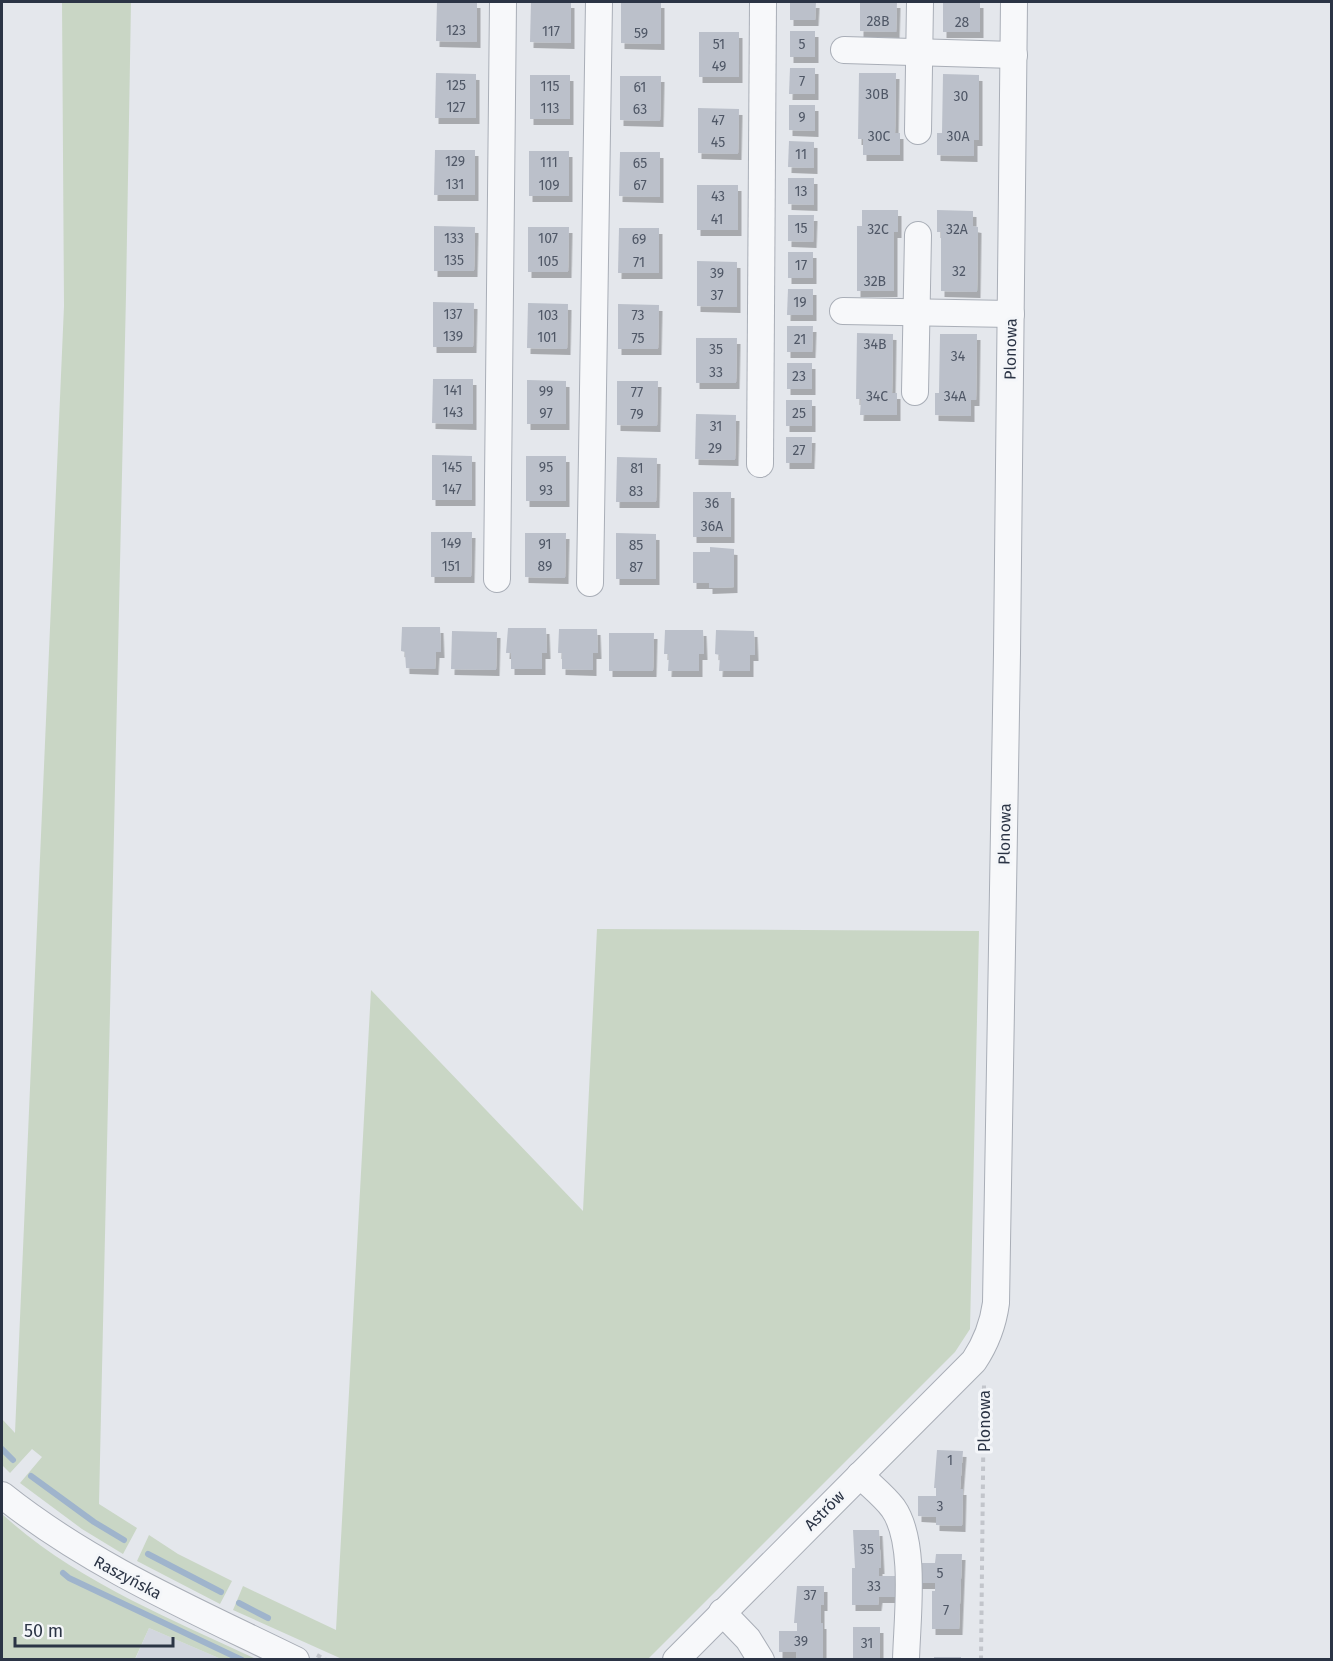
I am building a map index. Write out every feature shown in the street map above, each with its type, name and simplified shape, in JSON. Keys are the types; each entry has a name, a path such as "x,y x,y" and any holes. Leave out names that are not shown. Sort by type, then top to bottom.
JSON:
{"street":[{"path":"497,579 503,2"},
{"path":"590,583 599,2"},
{"path":"760,464 763,2"},
{"path":"918,131 920,2"},
{"name":"Plonowa","path":"978,1369 991,1330 996,1303 1014,2"},
{"path":"844,50 1014,55"},
{"path":"915,392 918,235"},
{"path":"843,311 1011,315"},
{"name":"Astrów","path":"676,1659 860,1475 978,1369"},
{"path":"860,1475 893,1508 903,1527 908,1566 906,1659"},
{"name":"Raszyńska","path":"2,1495 64,1541 110,1569 219,1624 296,1659"},
{"path":"722,1612 748,1639 761,1659"}],"path":[{"name":"Plonowa","path":"978,1369 985,1387 981,1659"}],"shaded area":[{"path":"149,1628 221,1659 135,1660"}],"green space":[{"path":"62,2 131,2 99,1504 137,1528 123,1554 82,1529 20,1483 42,1457 32,1449 10,1473 2,1465 2,1419 15,1433 64,306"},
{"path":"597,929 979,931 970,1329 955,1352 648,1659 342,1659 233,1610 243,1586 336,1630 371,990 583,1211"},
{"path":"2,1514 60,1559 91,1578 156,1613 256,1659 221,1659 149,1628 135,1659 2,1659"},
{"path":"149,1535 178,1554 232,1581 220,1604 137,1561"}],"building":[{"path":"437,2 477,2 477,42 436,41"},
{"path":"531,2 571,2 571,43 530,42"},
{"path":"621,2 661,2 661,44 621,43"},
{"path":"790,2 816,2 815,20 790,20"},
{"path":"860,2 897,2 896,32 860,31"},
{"path":"943,2 980,2 980,32 943,32"},
{"path":"790,31 815,31 815,57 790,57"},
{"path":"699,32 739,32 739,77 699,77"},
{"path":"790,68 815,68 815,94 789,94"},
{"path":"436,73 476,74 476,118 435,118"},
{"path":"859,73 896,73 895,133 900,133 900,155 863,155 863,139 858,139"},
{"path":"943,74 979,75 979,140 974,140 974,156 937,155 937,133 942,133"},
{"path":"530,75 570,75 570,119 530,119"},
{"path":"620,76 661,76 660,121 620,120"},
{"path":"789,105 815,105 815,131 789,130"},
{"path":"698,108 739,109 738,154 698,153"},
{"path":"789,141 814,142 814,168 788,167"},
{"path":"435,150 475,150 475,195 434,195"},
{"path":"529,151 569,151 569,196 529,196"},
{"path":"620,152 660,152 660,197 619,196"},
{"path":"788,178 814,178 814,205 788,204"},
{"path":"697,185 738,185 738,230 697,230"},
{"path":"862,210 898,210 898,232 894,232 894,291 857,291 857,226 862,226"},
{"path":"937,210 973,211 973,226 978,227 977,292 941,291 941,232 937,232"},
{"path":"788,215 814,215 813,242 788,241"},
{"path":"434,226 475,227 474,271 434,271"},
{"path":"528,227 569,227 568,272 528,272"},
{"path":"619,228 659,228 659,273 618,273"},
{"path":"788,252 813,252 813,278 788,278"},
{"path":"697,261 737,262 737,307 697,306"},
{"path":"788,289 813,289 813,315 787,315"},
{"path":"433,302 474,303 473,347 433,347"},
{"path":"528,303 568,304 567,349 527,348"},
{"path":"618,304 659,305 658,349 618,349"},
{"path":"787,326 813,326 812,352 787,352"},
{"path":"857,333 893,334 892,393 897,393 897,415 860,415 861,399 856,399"},
{"path":"940,334 977,334 976,400 971,400 971,416 935,415 935,393 939,393"},
{"path":"696,338 737,338 736,383 696,383"},
{"path":"787,363 812,363 812,389 787,389"},
{"path":"433,379 473,379 473,424 432,423"},
{"path":"527,380 566,381 566,424 527,424"},
{"path":"617,381 658,381 657,426 617,425"},
{"path":"786,400 812,400 812,426 786,426"},
{"path":"696,414 736,415 735,460 695,459"},
{"path":"786,437 812,437 811,463 786,463"},
{"path":"432,455 472,456 472,500 432,500"},
{"path":"526,456 566,456 566,501 526,501"},
{"path":"617,457 657,458 656,502 616,502"},
{"path":"693,492 731,492 731,537 693,537"},
{"path":"431,532 472,532 471,577 431,577"},
{"path":"525,533 566,533 565,578 525,577"},
{"path":"616,533 656,534 656,579 616,579"},
{"path":"710,547 734,549 734,587 709,588 709,583 693,583 693,552 710,552"},
{"path":"402,627 440,627 441,652 436,652 435,669 406,668 405,652 401,651"},
{"path":"508,628 546,628 547,653 542,653 542,669 511,669 511,653 506,653"},
{"path":"559,629 597,629 598,653 593,653 593,670 562,669 562,653 558,653"},
{"path":"665,630 703,630 704,654 699,654 699,671 668,671 669,654 664,654"},
{"path":"716,630 754,631 755,655 750,655 750,671 719,671 720,655 715,654"},
{"path":"452,631 497,632 496,670 451,669"},
{"path":"609,633 654,633 653,671 609,671"},
{"path":"937,1450 963,1451 960,1489 963,1489 962,1526 936,1525 936,1517 918,1516 918,1496 936,1496 936,1488 934,1488"},
{"path":"853,1530 879,1530 881,1568 879,1568 879,1576 897,1576 896,1597 879,1597 878,1605 852,1605 852,1568 855,1568"},
{"path":"936,1554 962,1554 959,1629 932,1629 932,1591 935,1591 935,1583 917,1583 917,1563 935,1563"},
{"path":"797,1586 824,1586 824,1605 821,1605 823,1659 797,1659 796,1652 779,1652 779,1631 797,1631 797,1623 794,1623"},
{"path":"853,1627 880,1627 880,1659 853,1659"},
{"path":"934,1657 961,1657 961,1659 934,1659"}],"waterway":[{"path":"2,1449 13,1460"},
{"path":"31,1476 94,1522 124,1540"},
{"path":"148,1554 221,1592"},
{"path":"63,1573 69,1578 242,1660"},
{"path":"239,1603 268,1618"}]}
